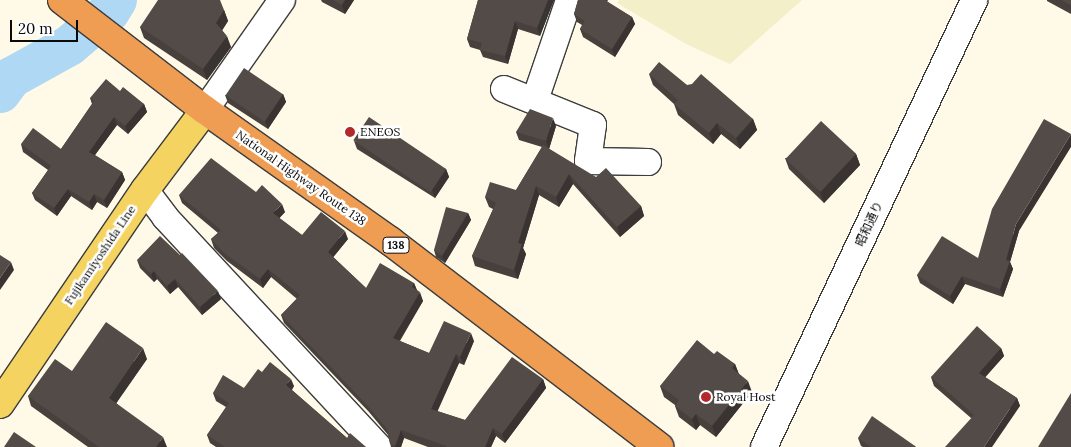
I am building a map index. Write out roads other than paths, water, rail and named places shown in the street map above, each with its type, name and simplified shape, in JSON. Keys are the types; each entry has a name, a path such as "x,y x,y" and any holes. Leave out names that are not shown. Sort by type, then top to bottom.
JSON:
{"highway":[{"name":"National Highway Route 138","path":"62,0 205,110 390,240 659,447"}],"main road":[{"name":"Fujikamiyoshida Line","path":"0,404 145,190 205,110"}],"street":[{"path":"205,110 282,0"},
{"path":"535,100 568,0"},
{"name":"昭和通り","path":"764,447 974,0"},
{"path":"504,89 593,125 588,161 648,162"},
{"path":"145,190 165,217 379,447"}],"waterway":[{"path":"0,92 11,77 69,45 109,11 116,0"}],"place":[{"name":"ENEOS","path":"350,132"},
{"name":"Royal Host","path":"706,397"}]}
